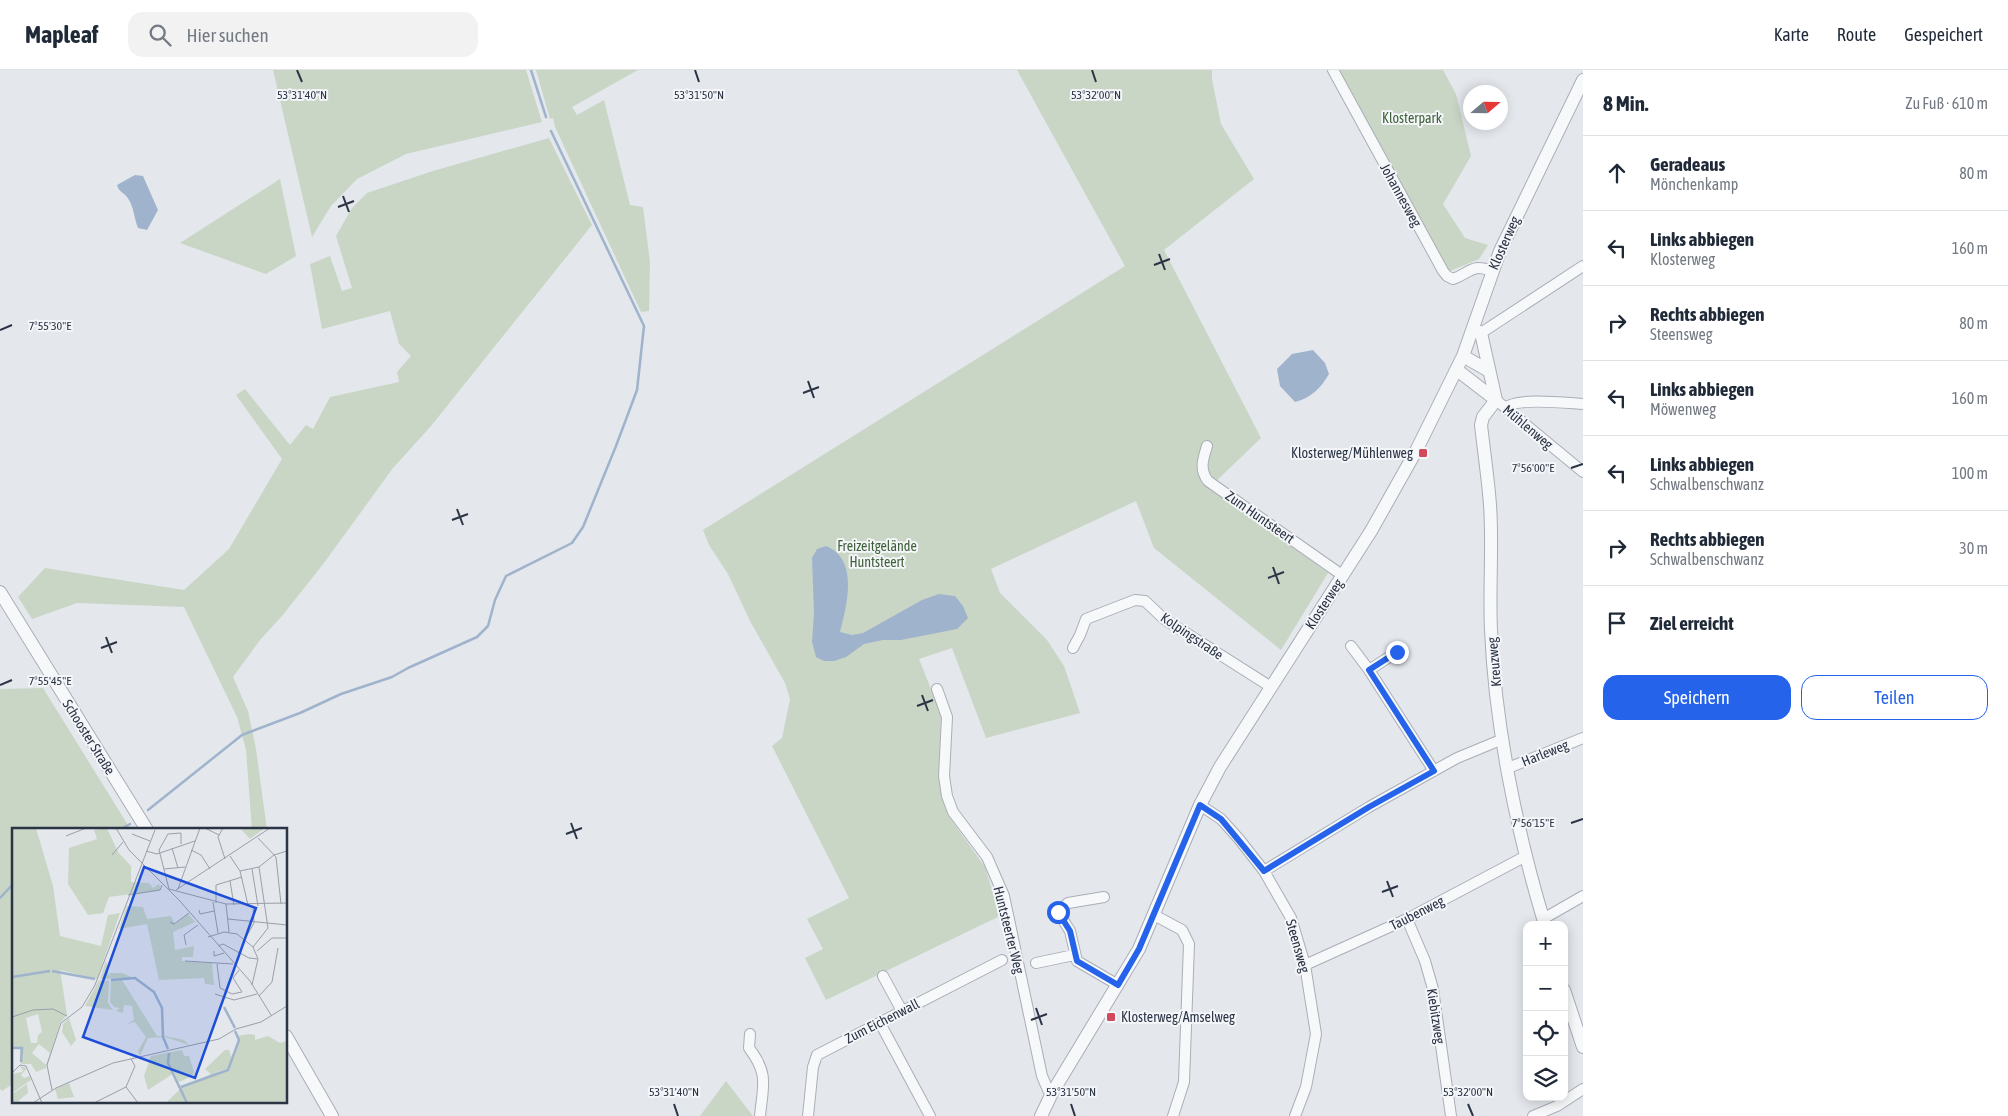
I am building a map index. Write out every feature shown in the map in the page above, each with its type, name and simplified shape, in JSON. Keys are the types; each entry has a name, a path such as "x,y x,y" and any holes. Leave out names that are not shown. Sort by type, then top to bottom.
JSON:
{"street":[{"name":"Johannesweg","path":"1333,70 1443,271 1447,276 1453,278 1475,268 1481,267 1492,271"},
{"name":"Klosterweg","path":"1040,1116 1139,949 1200,805 1220,767 1401,481 1477,331 1492,271 1583,80"},
{"path":"1477,331 1583,266"},
{"name":"Mühlenweg","path":"1477,331 1500,404"},
{"path":"1463,356 1489,371"},
{"name":"Mühlenweg","path":"1457,370 1583,472"},
{"path":"1500,404 1522,402 1583,404"},
{"name":"Kreuzweg","path":"1500,404 1483,417 1481,425 1490,505 1491,631 1508,768 1526,856 1544,921"},
{"name":"Zum Huntsteert","path":"1207,446 1202,463 1204,475 1208,481 1342,575"},
{"name":"Schooster Straße","path":"0,592 146,828"},
{"name":"Kolpingstraße","path":"1073,648 1086,619 1135,600 1145,601 1164,619 1271,687"},
{"path":"1351,646 1369,670 1434,771"},
{"path":"1369,670 1397,652"},
{"name":"Huntsteerter Weg","path":"936,689 947,717 944,776 947,796 953,812 987,856 1004,896 1042,1076 1048,1090 1052,1093"},
{"name":"Harleweg","path":"1508,768 1583,738"},
{"path":"1264,871 1369,807 1457,758 1503,739"},
{"name":"Steensweg","path":"1200,805 1221,819 1264,871 1291,918 1304,965 1316,1034 1306,1087 1295,1116"},
{"name":"Taubenweg","path":"1304,965 1408,919 1526,856"},
{"path":"1546,921 1583,896"},
{"path":"1104,897 1068,903 1058,912 1070,931 1074,955 1077,961 1118,985"},
{"path":"1154,915 1182,930 1189,944 1184,1082 1173,1116"},
{"name":"Kiebitzweg","path":"1408,919 1425,961 1433,989 1451,1116"},
{"path":"1036,963 1074,955"},
{"name":"Zum Eichenwall","path":"808,1116 813,1067 817,1055 1002,960"},
{"path":"883,976 902,1011"},
{"path":"1568,1001 1582,1040"},
{"path":"880,1023 930,1116"},
{"path":"750,1034 749,1048 758,1060 764,1074 760,1116"},
{"path":"288,1039 332,1116"},
{"path":"1533,1116 1557,1106 1583,1089"}],"green space":[{"path":"273,70 526,70 542,122 406,154 357,179 331,206 312,237"},
{"path":"536,70 638,70 572,107 577,115 604,100 630,205 643,207 650,262 649,311 641,312 555,127 553,118 550,119"},
{"name":"Freizeitgelände Huntsteert","path":"1017,70 1212,70 1221,124 1254,179 1164,250 1261,438 1210,487 1328,573 1281,650 1154,548 1136,501 991,569 1000,593 1047,640 1064,666 1080,713 986,738 952,648 919,659 941,714 939,775 942,796 950,818 985,867 1000,916 826,1000 805,958 823,949 807,919 849,898 772,746 782,738 790,699 785,683 750,621 728,574 709,545 703,530 1125,266"},
{"name":"Klosterpark","path":"1331,70 1443,70 1456,94 1463,130 1465,130 1471,156 1443,204 1465,238 1488,245 1479,259 1443,274"},
{"path":"549,138 592,225 431,426 393,468 324,563 282,616 260,640 233,677 248,711 256,749 267,828 252,828 246,750 237,717 184,607 77,603 32,619 18,597 45,568 184,590 229,549 282,459 236,395 245,389 290,445 306,425 313,429 330,397 399,382 397,372 411,356 399,344 390,311 322,329 310,264 330,256 342,291 352,288 336,236 352,208 367,193 433,171"},
{"path":"280,179 296,256 266,274 180,243"},
{"path":"43,688 130,828 12,828 12,1084 2,1091 0,1089 0,689"},
{"path":"726,1081 753,1116 700,1116"}],"water":[{"path":"135,175 143,176 158,210 147,230 138,228 133,208 126,195 117,185"},
{"path":"1313,350 1325,363 1329,374 1315,392 1295,402 1280,386 1277,369 1292,354"},
{"path":"826,546 836,552 843,561 847,572 847,596 840,632 852,635 863,633 922,600 939,594 955,596 963,606 968,618 957,629 901,640 883,640 864,644 846,657 834,661 824,661 816,657 812,642 814,613 812,558 817,549"}],"waterway":[{"path":"531,70 546,117"},
{"path":"148,810 242,735 300,713 341,694 392,677 477,637 488,626 495,600 506,576 572,543 583,527 637,390 644,326 551,131"},
{"path":"123,828 130,824"},
{"path":"0,898 12,885"}],"place":[{"name":"Klosterweg/Mühlenweg","path":"1423,453"},
{"name":"Klosterweg/Amselweg","path":"1111,1017"}],"route":[{"path":"1058,912 1070,931 1074,955 1077,961 1118,985 1139,949 1200,805 1221,819 1264,871 1369,807 1434,771 1369,670 1397,652"}]}
